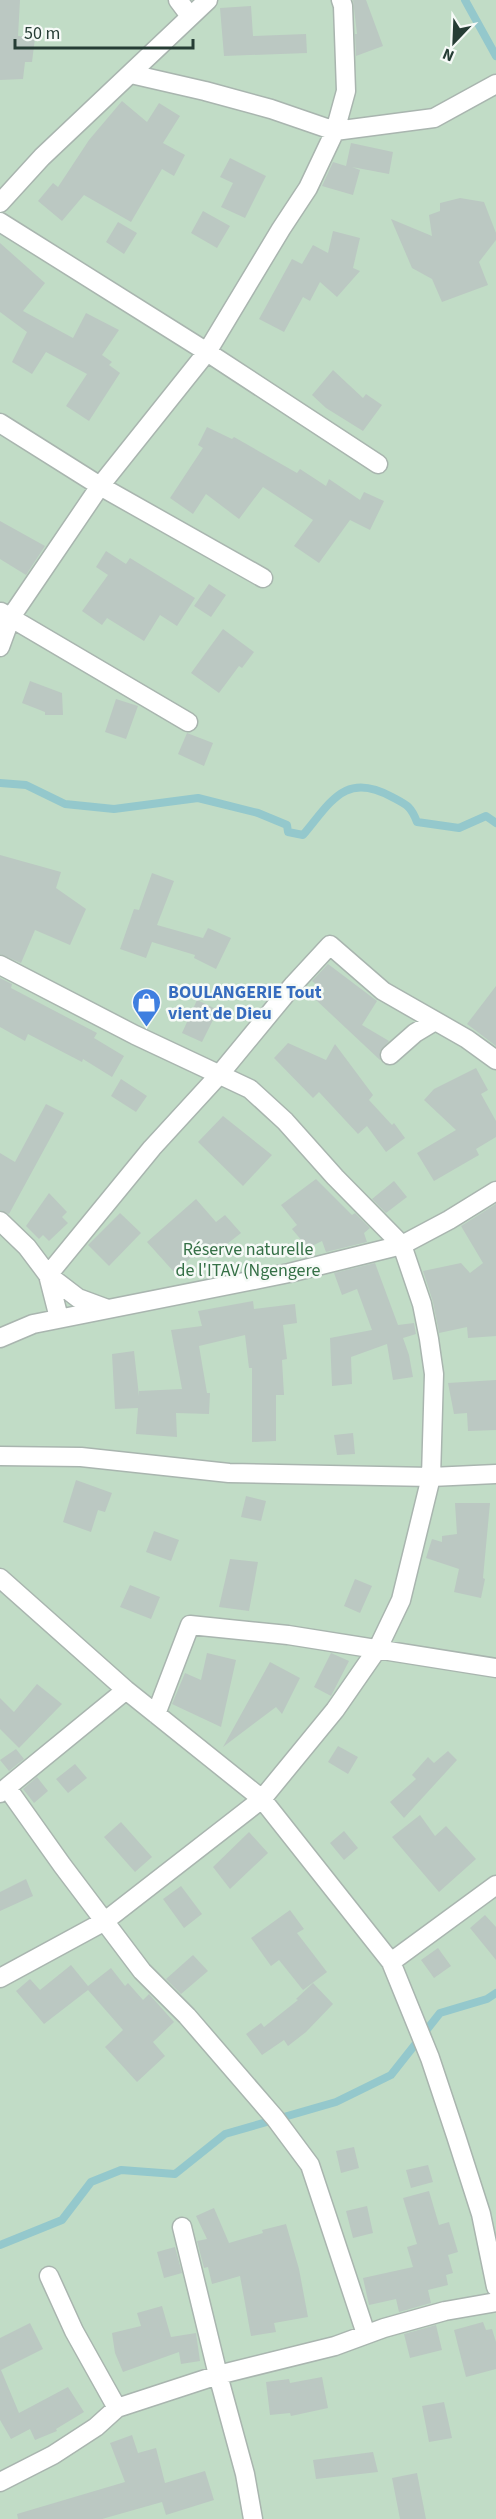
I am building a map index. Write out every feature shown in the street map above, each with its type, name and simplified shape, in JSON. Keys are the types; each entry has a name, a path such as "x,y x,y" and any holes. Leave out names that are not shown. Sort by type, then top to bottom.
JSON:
{"street":[{"path":"178,0 190,16"},
{"path":"0,203 42,158 208,0"},
{"path":"0,647 6,615 100,486 207,352 308,188 335,132 346,91 344,16 341,0"},
{"path":"131,74 260,106 335,132 434,118 494,85"},
{"path":"0,222 207,352 378,464"},
{"path":"0,423 100,486 263,578"},
{"path":"6,615 188,722"},
{"path":"48,1275 152,1148 219,1075 294,984 330,945 383,991 467,1039 496,1060"},
{"path":"0,965 135,1035 250,1089 285,1121 335,1177 402,1245 422,1304 434,1374 431,1477 401,1600 378,1648 335,1710 262,1798 105,1921 0,1978"},
{"path":"390,1055 415,1033 435,1021"},
{"path":"0,1338 33,1324 289,1273 402,1245 496,1191"},
{"path":"0,1221 27,1247 48,1275 78,1298 106,1308"},
{"path":"48,1275 59,1318"},
{"path":"0,1456 81,1457 229,1473 431,1477 496,1474"},
{"path":"0,1578 126,1690 262,1798 391,1962 430,2058 480,2214 496,2287"},
{"path":"156,1714 190,1625 288,1635 496,1668"},
{"path":"126,1690 4,1791 142,1971 187,2016 276,2118 310,2165 366,2334"},
{"path":"391,1962 496,1885"},
{"path":"182,2227 245,2474 253,2519"},
{"path":"49,2276 74,2331 117,2408"},
{"path":"0,2482 53,2455 96,2427 117,2408 218,2375 335,2346 366,2334 445,2311 496,2302"}],"green space":[{"name":"Réserve naturelle de l'ITAV (Ngengere","path":"0,0 496,0 496,2519 0,2519"}],"building":[{"path":"0,0 20,0 18,36 35,38 32,62 25,62 23,79 0,80"},
{"path":"353,0 366,0 383,46 356,56 355,34 357,34"},
{"path":"251,6 253,36 306,34 307,53 224,56 220,8"},
{"path":"122,101 147,122 159,103 180,116 163,143 185,155 174,176 162,169 131,222 84,195 62,221 38,201 53,183 58,187 89,140"},
{"path":"351,143 393,152 389,174 352,167 360,170 353,195 322,186 333,162 346,166"},
{"path":"230,158 266,176 245,218 221,207 233,183 220,177"},
{"path":"460,198 484,202 496,233 496,240 479,262 488,285 442,302 432,279 412,268 391,219 432,236 429,215 440,211 440,203"},
{"path":"203,211 230,226 217,248 191,233"},
{"path":"118,222 137,233 124,254 106,242"},
{"path":"333,231 360,238 353,268 360,271 337,297 320,282 310,301 303,297 284,332 259,319 292,259 302,264 313,245 328,253"},
{"path":"0,243 45,283 23,311 73,338 86,313 119,330 102,355 112,362 109,365 120,373 89,421 66,406 87,374 46,352 32,374 12,362 27,332 0,312"},
{"path":"333,370 363,398 366,394 382,405 363,431 326,408 312,395"},
{"path":"207,427 232,439 234,437 297,473 300,469 326,486 329,479 360,500 364,492 384,501 370,530 350,520 319,563 294,546 313,520 263,487 239,519 206,494 193,514 170,498 203,448 198,445"},
{"path":"0,521 45,546 26,575 0,559"},
{"path":"106,551 126,564 130,558 195,598 177,626 160,615 144,641 107,618 102,625 82,611 108,575 96,567"},
{"path":"209,584 226,595 211,617 194,606"},
{"path":"223,629 254,652 242,668 239,666 219,693 191,673"},
{"path":"30,681 62,693 63,715 45,715 45,712 22,703"},
{"path":"116,699 138,706 126,739 105,732"},
{"path":"187,733 213,743 204,766 178,754"},
{"path":"0,855 61,872 56,888 86,909 70,945 35,930 21,963 0,954"},
{"path":"152,873 174,881 157,925 203,938 208,928 231,938 216,969 194,958 195,955 152,942 146,958 120,949 134,909 139,910"},
{"path":"328,964 377,1001 362,1025 389,1041 380,1051 380,1060 316,1000 325,991 312,981"},
{"path":"0,978 12,984 11,988 97,1033 94,1038 124,1056 112,1077 83,1059 82,1062 28,1034 25,1041 0,1027"},
{"path":"496,986 496,1046 467,1024"},
{"path":"197,1000 218,1010 202,1042 182,1033"},
{"path":"288,1043 326,1060 335,1044 373,1095 369,1100 392,1125 394,1123 405,1138 386,1152 367,1126 358,1134 319,1092 313,1098 274,1058"},
{"path":"476,1068 488,1090 481,1094 496,1121 496,1137 476,1149 479,1155 434,1181 417,1153 456,1130 424,1100 434,1089"},
{"path":"121,1079 147,1096 136,1112 111,1096"},
{"path":"46,1104 64,1113 9,1214 0,1210 0,1153 15,1162"},
{"path":"223,1116 272,1155 243,1186 198,1142"},
{"path":"316,1179 352,1215 355,1213 370,1228 364,1233 367,1242 326,1252 322,1241 308,1248 292,1229 297,1225 281,1205"},
{"path":"394,1181 407,1197 386,1213 372,1199"},
{"path":"49,1193 67,1212 62,1217 68,1223 49,1241 43,1235 39,1239 26,1226"},
{"path":"196,1199 216,1222 225,1215 241,1233 208,1259 200,1250 174,1272 147,1242"},
{"path":"496,1204 496,1336 468,1338 467,1327 439,1333 433,1302 423,1271 461,1263 470,1273 483,1263 461,1226"},
{"path":"120,1213 141,1233 109,1266 88,1245"},
{"path":"375,1263 398,1325 414,1323 416,1334 403,1338 413,1377 393,1380 387,1344 351,1357 352,1384 332,1386 330,1338 372,1330 357,1289 342,1295 334,1273"},
{"path":"253,1301 254,1309 295,1304 297,1323 283,1325 287,1359 282,1360 284,1395 276,1395 276,1441 252,1442 252,1368 249,1368 245,1335 199,1346 207,1393 210,1393 209,1414 176,1413 177,1437 136,1434 138,1408 115,1409 112,1354 134,1351 139,1396 139,1391 182,1389 171,1330 202,1326 198,1311"},
{"path":"496,1380 496,1430 468,1431 467,1413 454,1414 448,1383"},
{"path":"353,1433 355,1454 337,1455 334,1435"},
{"path":"76,1480 112,1493 105,1512 98,1510 91,1532 63,1522"},
{"path":"246,1496 266,1501 261,1521 241,1517"},
{"path":"455,1503 490,1503 483,1578 485,1579 481,1598 454,1592 459,1569 426,1558 432,1539 442,1542 442,1536 457,1534"},
{"path":"154,1531 179,1540 171,1561 146,1552"},
{"path":"230,1559 258,1562 249,1611 219,1607"},
{"path":"355,1579 372,1586 360,1613 344,1606"},
{"path":"130,1585 160,1597 151,1619 120,1607"},
{"path":"207,1653 236,1660 221,1727 172,1704 185,1673 201,1680"},
{"path":"331,1653 349,1661 331,1696 314,1687"},
{"path":"270,1662 300,1678 282,1714 276,1707 223,1747"},
{"path":"37,1684 62,1704 19,1748 0,1729 0,1698 14,1712"},
{"path":"338,1746 358,1757 348,1774 328,1762"},
{"path":"16,1749 24,1759 9,1771 0,1760"},
{"path":"448,1751 457,1760 404,1818 390,1802 416,1779 412,1775 428,1757 434,1763"},
{"path":"75,1764 87,1778 68,1793 56,1779"},
{"path":"37,1777 48,1791 34,1803 23,1789"},
{"path":"420,1815 435,1836 446,1826 476,1859 439,1892 392,1837"},
{"path":"121,1822 152,1857 135,1872 104,1837"},
{"path":"344,1831 358,1848 344,1860 330,1843"},
{"path":"249,1832 268,1853 230,1889 213,1867"},
{"path":"26,1879 33,1896 0,1911 0,1892"},
{"path":"181,1886 202,1914 184,1928 163,1899"},
{"path":"290,1910 304,1929 297,1933 327,1972 303,1990 279,1960 271,1966 251,1938"},
{"path":"485,1915 496,1927 496,1960 470,1928"},
{"path":"438,1948 451,1966 434,1978 421,1960"},
{"path":"193,1955 208,1971 181,1994 166,1979"},
{"path":"71,1965 88,1986 111,1968 125,1986 128,1983 143,2000 149,1994 174,2022 153,2042 165,2056 137,2082 105,2047 123,2030 88,1990 44,2024 16,1991 30,1979 40,1990"},
{"path":"313,1983 333,2004 306,2032 288,2046 284,2040 262,2055 246,2034 261,2023 264,2027 298,2000 296,1999"},
{"path":"354,2147 359,2168 341,2173 336,2151"},
{"path":"428,2165 433,2182 411,2188 406,2170"},
{"path":"429,2191 439,2225 449,2222 458,2252 448,2255 453,2273 446,2275 448,2285 428,2290 431,2303 399,2312 396,2299 369,2305 363,2278 413,2267 407,2247 417,2244 403,2198"},
{"path":"367,2206 373,2233 353,2238 346,2211"},
{"path":"214,2208 229,2243 263,2233 262,2230 286,2224 299,2269 308,2317 274,2323 276,2332 251,2336 240,2276 212,2284 208,2267 204,2268 197,2241 207,2239 196,2216"},
{"path":"175,2247 182,2273 164,2278 157,2252"},
{"path":"162,2306 171,2337 196,2333 200,2361 181,2364 179,2352 123,2372 115,2353 112,2333 141,2326 137,2313"},
{"path":"483,2322 486,2330 492,2329 496,2342 496,2369 466,2377 454,2330"},
{"path":"30,2323 43,2349 1,2370 19,2413 68,2387 84,2412 56,2429 57,2431 35,2440 30,2429 11,2439 0,2420 0,2338"},
{"path":"436,2325 442,2350 410,2358 404,2334"},
{"path":"322,2377 328,2408 291,2416 290,2413 270,2415 266,2382 289,2379 290,2383"},
{"path":"444,2402 452,2438 429,2442 422,2406"},
{"path":"132,2435 138,2453 156,2448 165,2483 205,2471 214,2500 166,2515 162,2502 102,2519 18,2519 17,2514 125,2482 110,2443"},
{"path":"373,2452 378,2472 316,2479 313,2460"},
{"path":"417,2473 426,2519 400,2519 392,2478"}],"waterway":[{"path":"465,0 496,56"},
{"path":"0,783 26,785 65,804 114,809 198,798 258,813 287,825 288,832 303,835 322,811 340,794 362,787 376,790 405,804 413,812 417,822 459,828 486,816 496,823"},
{"path":"0,2245 62,2220 91,2182 121,2170 175,2174 225,2134 336,2102 391,2075 440,2013 487,1999 496,1993"}],"place":[{"name":"BOULANGERIE Tout vient de Dieu","path":"147,1028"}]}
